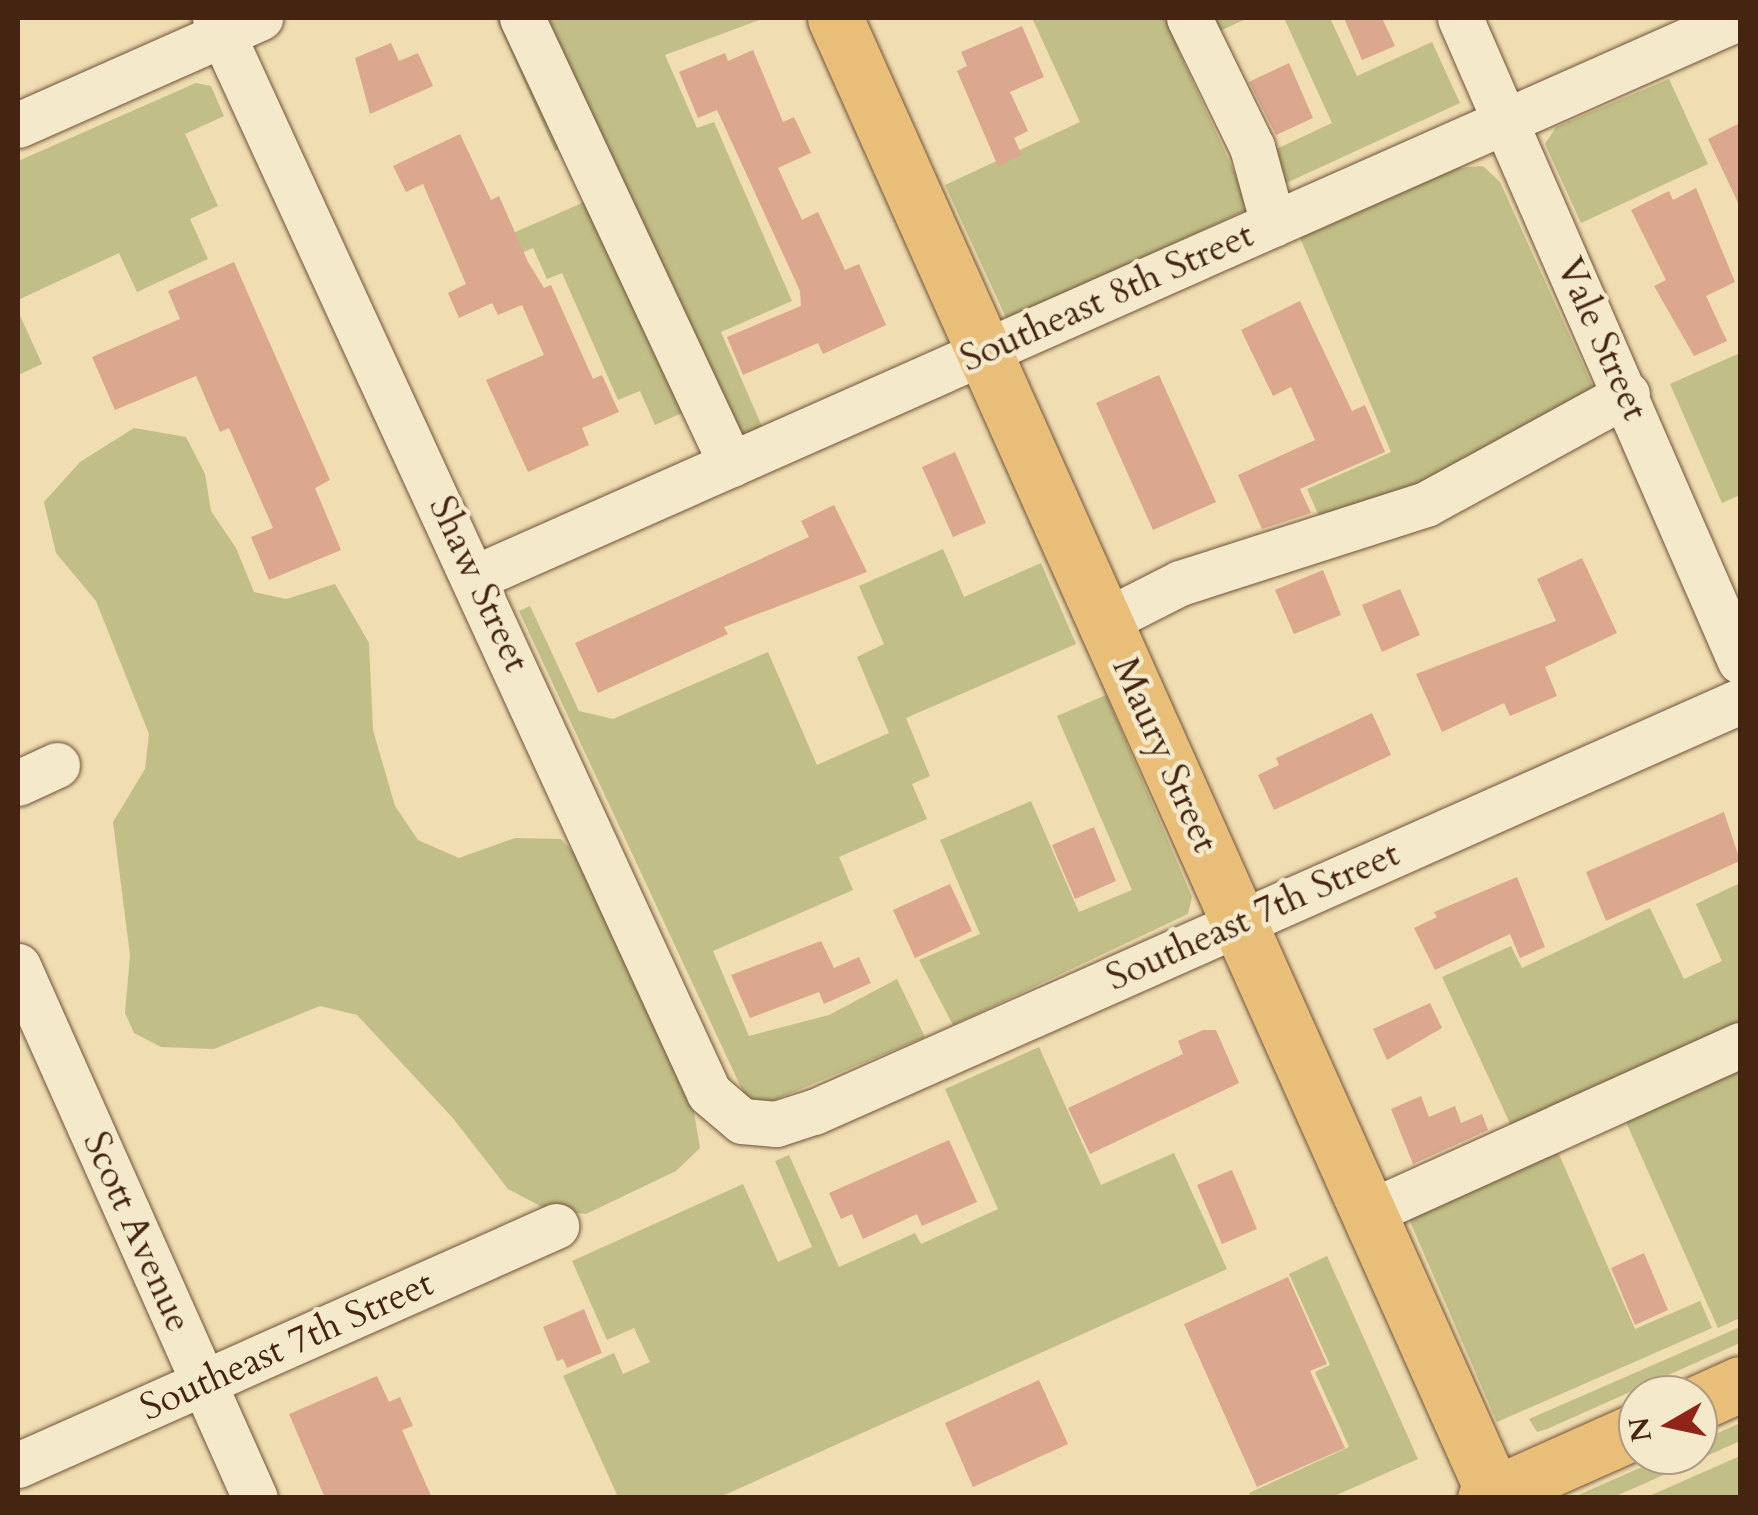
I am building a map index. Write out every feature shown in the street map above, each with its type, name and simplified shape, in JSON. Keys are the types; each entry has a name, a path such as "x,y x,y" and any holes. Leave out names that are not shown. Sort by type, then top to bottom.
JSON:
{"main road":[{"name":"Maury Street","path":"835,18 1370,1212 1489,1496"},
{"path":"1489,1496 1618,1439"}],"street":[{"path":"522,18 731,464"},
{"path":"1189,18 1252,147 1274,224"},
{"name":"Vale Street","path":"1460,18 1627,394 1740,662"},
{"name":"Southeast 8th Street","path":"476,577 1738,18"},
{"path":"18,125 233,23"},
{"name":"Shaw Street","path":"233,23 476,577 709,1093 742,1121 765,1126"},
{"path":"1106,621 1180,583 1426,504 1627,394"},
{"name":"Southeast 7th Street","path":"765,1126 814,1112 1740,701"},
{"name":"Scott Avenue","path":"18,966 255,1498"},
{"path":"1370,1212 1740,1045"},
{"name":"Southeast 7th Street","path":"18,1464 556,1226"}],"shaded area":[{"path":"496,18 765,18 665,55 697,128 714,122 792,301 721,332 763,429 728,444 709,401 655,425 640,391 618,400 562,273 547,279 533,248 522,253 513,233 612,190 589,136 555,151"},
{"path":"1032,18 1248,18 1178,50 1251,208 1007,320 945,185 1080,122"},
{"path":"1284,18 1330,18 1357,76 1432,42 1460,103 1282,185 1268,153 1332,123"},
{"path":"1669,79 1708,164 1581,223 1545,144 1556,127"},
{"path":"196,83 211,86 224,116 185,134 218,206 190,219 208,259 137,292 119,253 18,300 18,161"},
{"path":"1483,166 1500,182 1607,418 1327,534 1307,489 1391,452 1300,238 1457,168"},
{"path":"18,311 42,364 18,375"},
{"path":"1740,353 1740,495 1722,503 1670,384"},
{"path":"134,428 186,437 205,474 211,511 236,548 254,592 286,599 335,584 369,643 373,730 395,806 418,840 459,858 515,838 561,839 582,862 693,1106 700,1148 676,1171 586,1214 548,1210 508,1189 452,1117 357,1015 320,1006 214,1049 161,1047 134,1033 125,1013 130,955 113,822 145,769 149,734 96,601 56,553 44,502 80,462"},
{"path":"943,549 964,597 1041,563 1076,644 906,718 930,776 912,784 927,819 839,857 853,890 713,951 749,1036 829,1015 897,979 925,1037 772,1101 746,1098 519,611 530,606 579,711 613,719 768,652 817,765 889,733 857,657 884,644 859,586"},
{"path":"1106,695 1192,897 1188,914 953,1025 919,960 980,934 940,840 1031,801 1079,912 1132,890 1057,716"},
{"path":"1740,883 1740,1026 1514,1132 1442,977 1511,946 1522,968 1650,908 1684,979 1722,961 1696,904"},
{"path":"1039,1047 1101,1185 1174,1153 1227,1269 720,1497 618,1497 563,1376 614,1353 623,1374 650,1362 634,1328 607,1340 572,1261 743,1184 778,1262 812,1247 775,1161 789,1155 839,1267 915,1233 921,1244 998,1209 945,1089"},
{"path":"1740,1057 1740,1318 1718,1328 1621,1111"},
{"path":"1555,1145 1635,1329 1700,1301 1712,1328 1497,1422 1405,1210"},
{"path":"1327,1256 1418,1459 1332,1497 1251,1497 1249,1493 1349,1447 1315,1372 1330,1365 1289,1274"},
{"path":"1740,1327 1740,1343 1668,1375 1630,1375"},
{"path":"1618,1380 1618,1397 1547,1429 1537,1432 1529,1419"},
{"path":"1740,1423 1740,1441 1718,1451 1718,1433"},
{"path":"1740,1456 1740,1497 1647,1497 1697,1475 1718,1475 1718,1466"},
{"path":"1624,1475 1664,1475 1614,1497 1574,1497"}],"building":[{"path":"1344,18 1382,18 1395,46 1362,60"},
{"path":"1022,26 1044,77 1010,92 1028,131 1014,138 1022,155 998,166 957,71 967,66 961,52"},
{"path":"391,43 399,61 418,53 433,86 370,114 355,58"},
{"path":"753,50 783,122 794,117 811,153 778,168 802,220 818,212 845,270 859,264 886,325 823,354 818,343 743,375 727,337 801,306 800,291 717,110 698,118 679,72 725,53 728,61"},
{"path":"1289,63 1313,118 1276,135 1249,82"},
{"path":"1740,123 1740,207 1708,139"},
{"path":"460,134 491,200 499,196 528,262 544,288 551,285 593,379 602,375 619,412 582,428 589,445 528,472 486,380 544,355 522,305 498,315 492,303 459,318 448,293 466,284 423,184 406,192 393,166"},
{"path":"1696,188 1735,282 1706,296 1727,341 1694,356 1654,286 1666,280 1631,210 1669,191 1673,200"},
{"path":"234,262 330,480 315,488 341,550 269,580 251,537 273,528 229,428 220,432 196,376 115,410 92,357 180,319 168,291"},
{"path":"1300,301 1352,411 1365,405 1385,452 1300,489 1311,513 1262,529 1238,475 1315,440 1291,387 1273,396 1241,330"},
{"path":"1159,375 1216,502 1153,530 1096,403"},
{"path":"955,452 986,523 953,537 922,467"},
{"path":"834,505 867,572 724,627 728,634 598,693 575,643 809,537 801,521"},
{"path":"1582,558 1617,633 1545,667 1557,696 1510,716 1504,703 1442,732 1416,674 1556,621 1537,579"},
{"path":"1323,570 1341,615 1294,634 1275,590"},
{"path":"1400,589 1420,635 1382,652 1362,605"},
{"path":"1372,713 1391,755 1274,810 1258,775 1279,765 1276,758"},
{"path":"1724,812 1740,861 1606,921 1586,872"},
{"path":"1094,827 1116,881 1075,899 1052,845"},
{"path":"1517,877 1545,947 1520,958 1510,934 1435,970 1414,928 1437,917 1434,912"},
{"path":"950,884 972,931 915,958 893,910"},
{"path":"821,941 834,968 859,957 871,983 824,1004 819,992 750,1018 731,975"},
{"path":"1430,1003 1442,1028 1387,1060 1373,1029"},
{"path":"1203,1030 1216,1030 1239,1083 1090,1154 1068,1108 1183,1054 1178,1041"},
{"path":"1421,1096 1429,1117 1455,1106 1461,1123 1482,1114 1488,1130 1413,1164 1391,1109"},
{"path":"949,1140 977,1202 922,1226 917,1214 863,1239 852,1214 841,1219 829,1193"},
{"path":"1232,1170 1257,1229 1222,1244 1197,1185"},
{"path":"1644,1253 1668,1310 1635,1325 1611,1268"},
{"path":"1288,1277 1327,1364 1310,1371 1345,1448 1257,1487 1184,1324"},
{"path":"584,1309 602,1353 567,1368 563,1359 557,1361 543,1327"},
{"path":"377,1376 389,1402 400,1397 413,1426 402,1430 432,1498 325,1498 289,1414"},
{"path":"1039,1380 1068,1444 973,1487 945,1423"}]}
